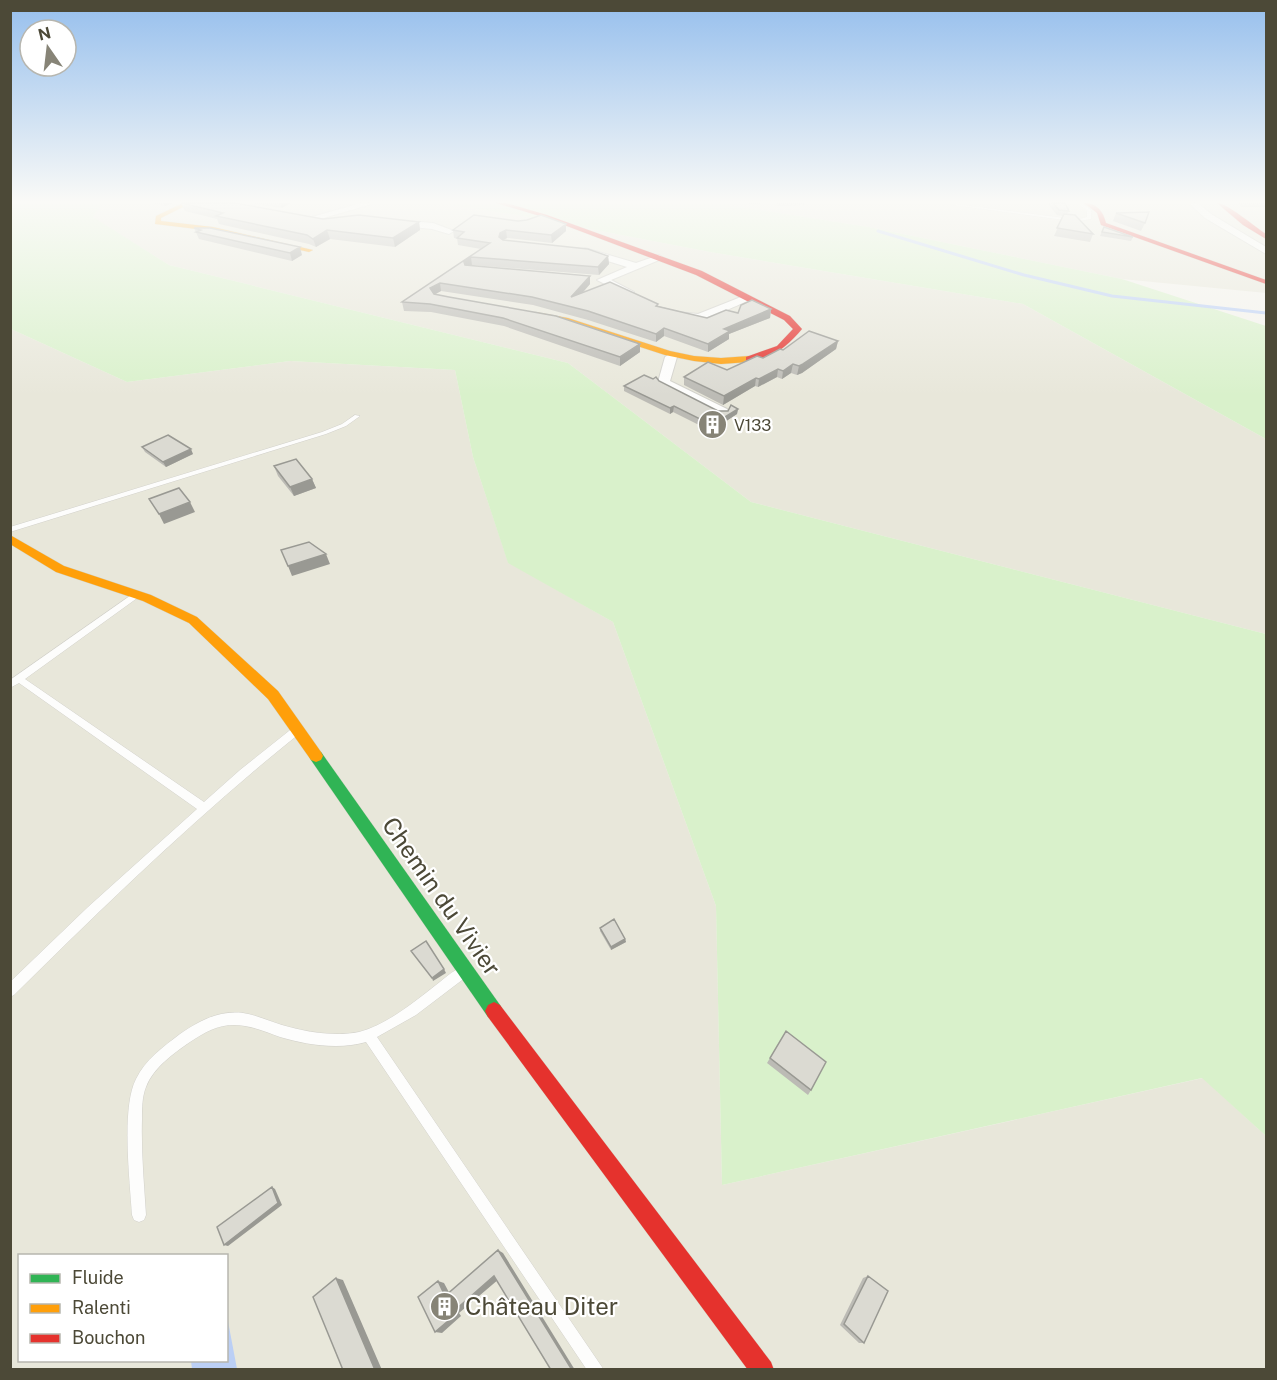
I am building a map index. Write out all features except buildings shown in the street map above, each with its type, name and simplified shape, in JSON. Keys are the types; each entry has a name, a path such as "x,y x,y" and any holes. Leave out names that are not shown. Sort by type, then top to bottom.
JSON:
{"street":[{"path":"637,267 596,280 643,300"},
{"path":"524,310 573,322 672,357 708,362 740,361 764,355 787,346 798,329 787,318 684,267"},
{"path":"1226,267 1266,282"},
{"path":"664,309 698,321 746,298"},
{"path":"672,357 664,382 723,412"},
{"name":"Chemin du Vivier","path":"10,539 66,571 178,610 193,620 273,695 483,996 763,1370"}],"lane":[{"path":"10,530 324,433 344,425 357,416"},
{"path":"137,594 15,682 204,808"},
{"path":"10,991 92,911 204,808 270,749 297,729"},
{"path":"139,1215 135,1121 139,1086 151,1067 176,1045 212,1020 227,1017 245,1019 289,1034 328,1039 359,1038 392,1023 466,970"},
{"path":"368,1034 596,1370"}],"shaded area":[{"path":"179,267 803,267 1023,304 1266,439 1266,634 751,502 568,363"},
{"path":"1066,267 1266,267 1266,293 1122,279"},
{"path":"11,329 127,382 290,361 455,370 473,457 508,562 613,622 716,906 722,1185 1203,1078 1266,1136 1266,1369 11,1370"}],"green space":[{"path":"11,267 179,267 568,363 751,502 1266,634 1266,1136 1202,1078 722,1185 716,906 613,622 508,563 473,457 455,370 290,361 127,382 11,329"},
{"path":"803,267 1066,267 1122,279 1266,326 1266,439 1023,304"}],"water":[{"path":"228,1321 237,1369 192,1369 191,1362 228,1362"}],"waterway":[{"path":"999,267 1112,296 1266,313"}],"traffic: fast":[{"path":"316,756 494,1011"}],"traffic: slow":[{"path":"538,314 565,320 642,346 694,359 721,361 749,359"},
{"path":"10,539 60,569 147,598 193,620 273,695 316,756"}],"traffic: jam":[{"path":"684,267 787,318 798,329 780,348 749,359"},
{"path":"1225,267 1266,282"},
{"path":"494,1011 763,1370"}],"place":[{"name":"V133","path":"713,425"},
{"name":"Château Diter","path":"444,1306"}]}
